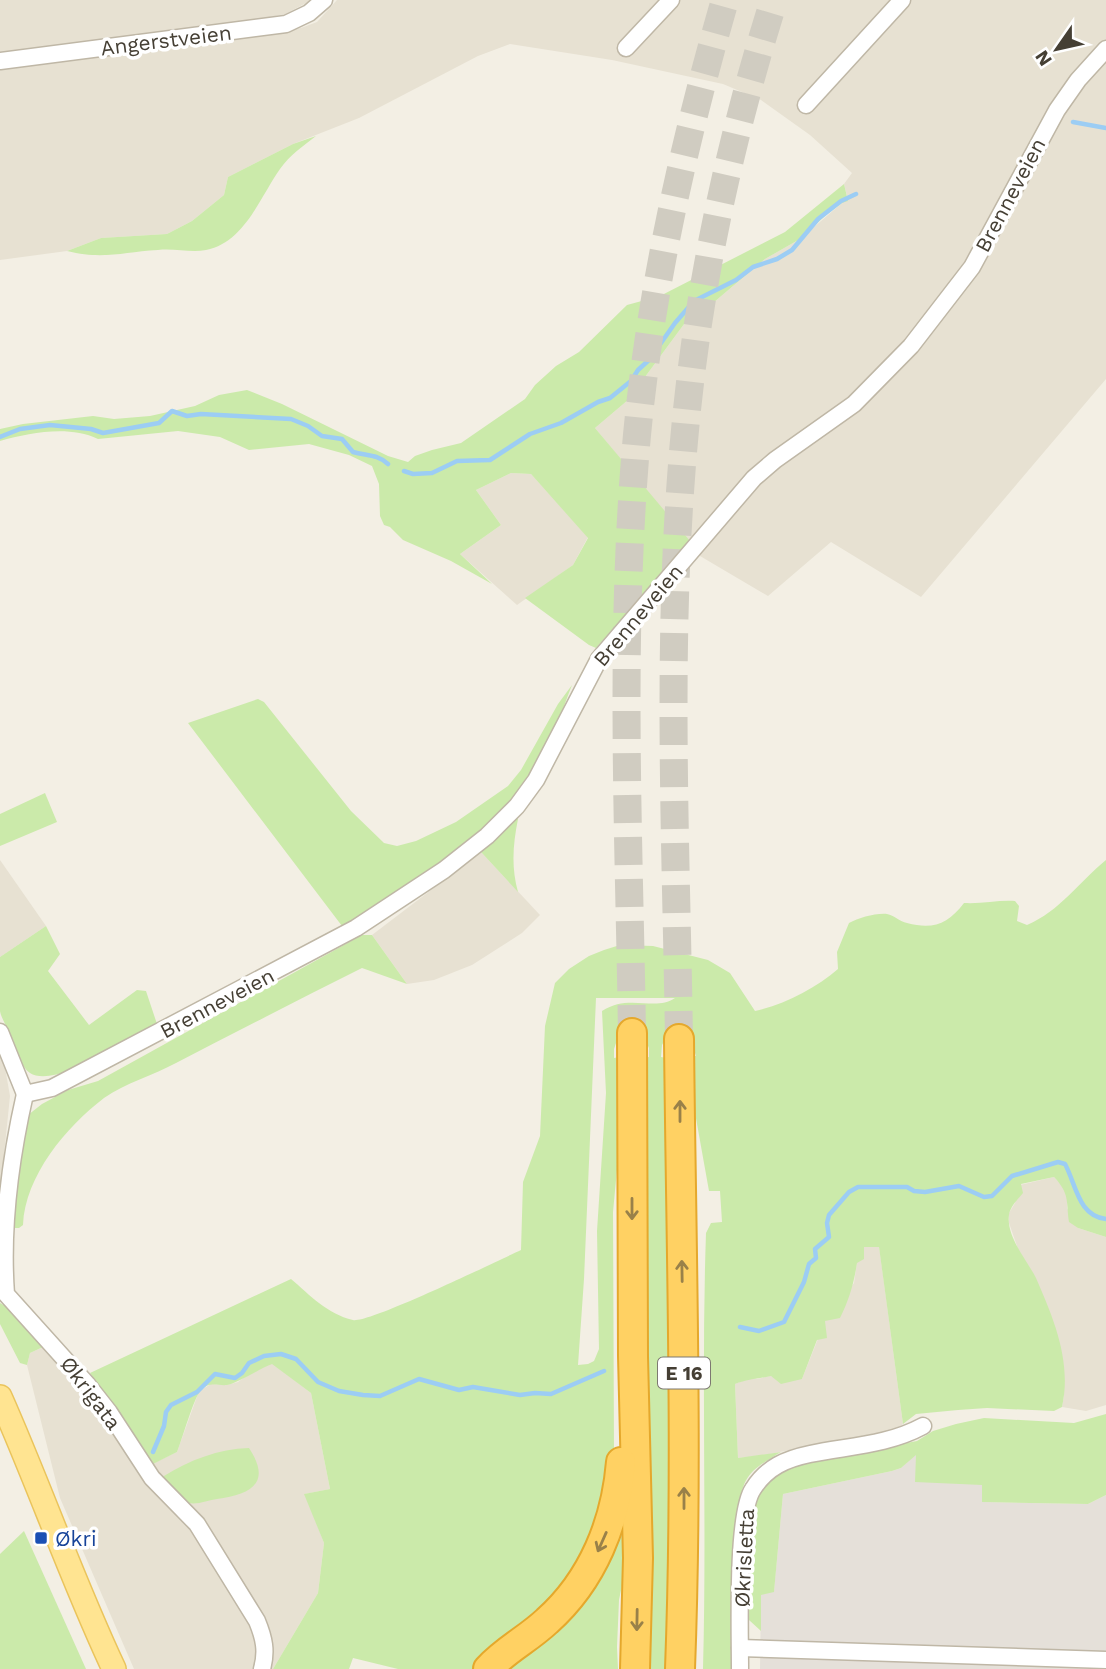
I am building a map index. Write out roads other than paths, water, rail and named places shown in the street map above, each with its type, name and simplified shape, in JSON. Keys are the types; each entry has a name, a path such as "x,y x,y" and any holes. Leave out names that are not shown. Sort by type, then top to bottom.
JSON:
{"highway":[{"name":"E 16","path":"632,1033 633,1356 638,1558 635,1669"},
{"name":"E 16","path":"679,1039 684,1566 680,1669"},
{"name":"E 16","path":"488,1669 563,1605 585,1575 605,1538 618,1496 623,1394 633,1356"},
{"name":"E 16","path":"684,1566 696,1610 695,1669"}],"main road":[{"path":"0,1397 76,1585 114,1669"}],"street":[{"name":"Angerstveien","path":"0,61 286,24 299,20 324,0"},
{"path":"626,48 671,0"},
{"path":"806,105 902,0"},
{"name":"Brenneveien","path":"25,1094 52,1088 173,1027 356,928 444,870 502,822 536,780 598,659 754,478 853,404 911,346 972,267 1056,110 1078,80 1106,50"},
{"path":"0,1032 25,1094"},
{"name":"Økrigata","path":"25,1094 14,1143 6,1208 6,1294 87,1384 109,1412 152,1478 197,1524 257,1621 266,1654 262,1669"},
{"name":"Økrisletta","path":"740,1669 745,1510 748,1497 760,1479 778,1463 892,1440 923,1426"},
{"path":"740,1648 1106,1660"}],"waterway":[{"path":"1073,122 1106,128"},
{"path":"404,471 413,474 432,473 457,461 490,460 530,434 561,423 610,398 631,381 694,301 736,280 753,267 777,259 792,250 818,219 841,201 856,194"},
{"path":"0,437 20,429 50,425 91,429 103,433 159,423 172,411 187,416 201,414 291,419 322,436 342,439 353,452 376,457 388,464"},
{"path":"740,1327 759,1331 784,1322 804,1282 809,1264 816,1258 815,1249 829,1237 829,1215 849,1192 858,1187 907,1187 925,1192 959,1186 984,1197 992,1196 1012,1176 1058,1162 1065,1164 1079,1198 1089,1212 1106,1219"},
{"path":"153,1452 164,1426 166,1412 171,1405 197,1392 215,1374 235,1378 249,1363 264,1356 281,1354 296,1359 318,1382 339,1391 380,1396 419,1379 459,1390 473,1387 520,1395 551,1394 604,1371"}],"tunnel":[{"path":"632,1033 627,659 631,510 637,435 651,325 671,215 725,0"},
{"path":"679,1039 674,665 678,515 684,441 697,329 717,218 743,108 774,0"}],"place":[{"name":"Økri","path":"41,1538"}]}
